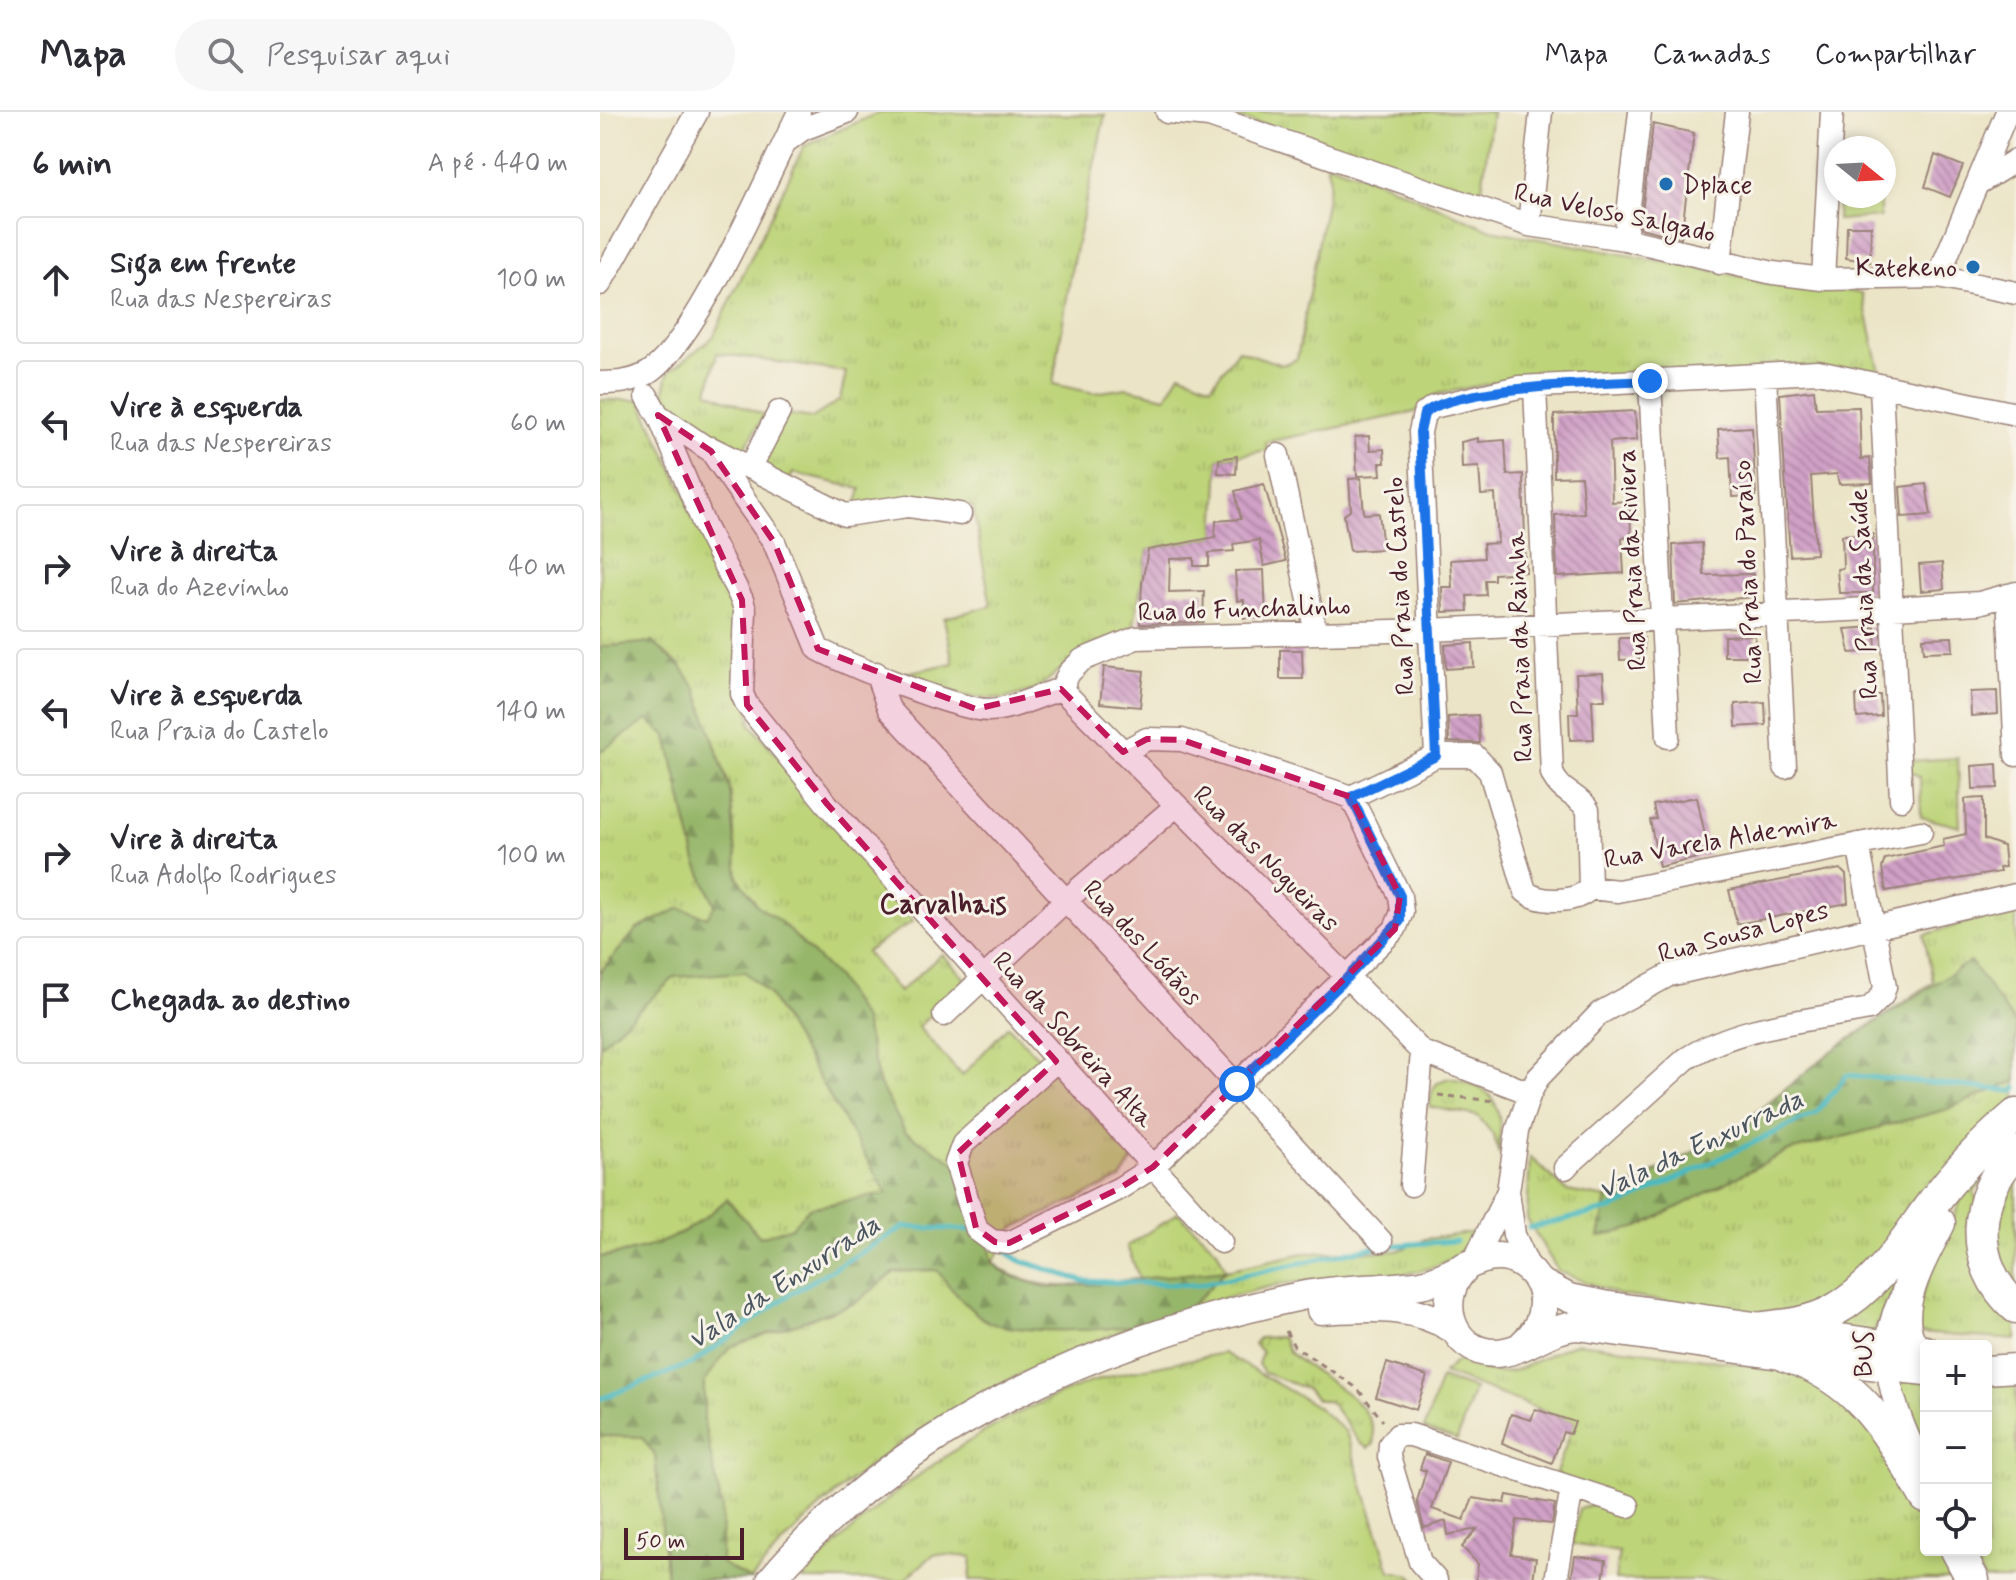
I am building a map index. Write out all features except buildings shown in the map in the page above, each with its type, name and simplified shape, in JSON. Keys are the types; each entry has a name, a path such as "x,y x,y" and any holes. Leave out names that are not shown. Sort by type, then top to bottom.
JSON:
{"highway":[{"path":"1756,1329 1795,1325 1833,1311 1872,1281 1901,1250 1970,1159 2016,1115"},
{"path":"2016,1152 1991,1183 1981,1217 1982,1246 1991,1274 2016,1307"},
{"path":"1910,1358 1903,1321 1911,1279 1970,1159"},
{"path":"1787,1356 1822,1369 1854,1391 1891,1438 1920,1487"}],"main road":[{"path":"771,1580 811,1538 898,1465 967,1419 1067,1367 1129,1344 1255,1307 1304,1295 1426,1283 1486,1257 1508,1258 1534,1277 1578,1301 1756,1329 1910,1358"},
{"path":"1469,1265 1454,1280 1448,1296 1448,1313 1454,1329 1466,1343 1482,1351 1500,1353 1556,1329 1591,1326 1787,1356 1910,1358"},
{"path":"1524,1343 1536,1330 1543,1314 1543,1297 1534,1277"},
{"path":"785,1580 848,1518 917,1463 981,1422 1106,1364 1169,1343 1307,1311 1407,1309 1425,1313 1454,1329"},
{"path":"1992,1352 2016,1351"},
{"path":"1992,1370 2016,1368"}],"street":[{"path":"600,284 697,112"},
{"path":"600,383 629,381 654,368 692,323 782,145 806,116 846,112"},
{"name":"Rua Veloso Salgado","path":"1167,112 1210,114 1529,225 1625,239 1720,263 1823,279 1938,277 2016,293"},
{"path":"1529,225 1541,112"},
{"path":"1625,239 1640,112"},
{"path":"1720,263 1737,112"},
{"path":"1823,279 1832,112"},
{"path":"1938,277 2007,112"},
{"path":"1977,184 2016,160"},
{"path":"652,406 654,368"},
{"path":"1535,387 1818,372 2016,414"},
{"name":"Rua Praia do Paraíso","path":"1765,375 1785,767"},
{"path":"629,381 652,406 703,444 845,515 908,506 960,514"},
{"name":"Rua Praia da Riviera","path":"1650,381 1668,737"},
{"name":"Rua Praia da Saúde","path":"1881,386 1901,799"},
{"name":"Rua Praia do Castelo","path":"1436,756 1420,432 1424,414 1439,405 1535,387"},
{"name":"Rua Praia da Rainha","path":"1535,387 1552,773 1560,787 1582,801 1588,810 1590,888"},
{"name":"Rua da Sobreira Alta","path":"652,406 705,527 742,600 745,610 742,694 747,705 827,804 982,980 1221,1242"},
{"path":"750,468 779,412"},
{"path":"703,444 774,542 818,649 976,709 1004,708 1061,689"},
{"path":"1278,455 1316,633"},
{"path":"2012,594 2016,755"},
{"name":"Rua do Funchalinho","path":"1061,689 1069,673 1082,660 1129,640 1429,630 1892,608 1979,603 2012,594"},
{"name":"Rua dos Lódãos","path":"876,673 889,709 1381,1241"},
{"name":"Rua das Nogueiras","path":"1061,689 1422,1052 1530,1093"},
{"path":"1123,752 1147,739 1182,740 1351,797 1436,756"},
{"name":"Rua Varela Aldemira","path":"1436,756 1475,756 1487,766 1520,880 1530,896 1545,900 1577,896 1590,888 1618,891 1921,832"},
{"path":"1056,1061 960,1148 957,1168 979,1233 992,1241 1009,1243 1120,1188 1153,1167 1395,929 1402,912 1400,896 1351,797"},
{"path":"944,1015 1066,900 1176,806"},
{"name":"Rua Varela Aldemira","path":"1565,1168 1686,1059 1709,1045 1739,1035 1869,1009 1882,996 1885,987 1858,844"},
{"name":"Rua Sousa Lopes","path":"1534,1277 1514,1235 1508,1191 1517,1131 1538,1078 1600,1013 1669,975 2016,895"},
{"path":"1411,1185 1422,1052"},
{"name":"Rua Sousa Lopes","path":"1469,1265 1508,1191"},
{"name":"BUS","path":"1910,1358 1890,1391 1920,1462"},
{"path":"1436,1580 1420,1562 1389,1457 1393,1439 1411,1435 1628,1506"},
{"path":"1556,1580 1572,1488"}],"path":[{"path":"1430,1094 1496,1101"},
{"path":"1286,1331 1290,1342 1357,1388 1393,1439"}],"highlighted area":[{"path":"658,415 711,451 774,542 818,649 976,709 1061,689 1123,752 1147,739 1182,740 1351,797 1400,896 1395,929 1153,1167 1120,1188 1009,1243 995,1242 976,1228 958,1153 1056,1061 827,804 747,705 742,600"}],"green space":[{"path":"880,112 1105,115 1072,266 1053,384 1094,393 1127,388 1166,397 1180,373 1211,386 1238,350 1282,365 1297,359 1330,180 1326,163 1379,181 1491,230 1773,282 1862,293 1881,376 1518,378 1438,394 1415,412 1266,442 1267,450 1219,459 1215,537 1148,550 1133,628 1086,648 1037,689 1004,699 965,696 906,673 953,663 944,618 991,606 973,507 903,500 856,506 861,489 793,473 789,481 756,467 787,414 812,418 840,400 846,372 717,353 708,392 764,415 743,451 681,417 664,392 668,373 713,337 804,146"},
{"path":"1216,112 1492,112 1480,204 1300,135"},
{"path":"1838,208 1880,208 1880,217 1837,220"},
{"path":"600,400 640,400 737,604 751,724 913,921 866,952 899,992 942,954 967,981 918,1027 962,1076 1008,1026 1134,1158 1121,1179 1013,1228 993,1263 1010,1274 1045,1285 1082,1286 1140,1280 1127,1246 1178,1213 1217,1250 1226,1270 1304,1253 1398,1251 1425,1239 1477,1232 1462,1250 1452,1258 1409,1273 1268,1287 1197,1306 1054,1358 985,1392 919,1431 858,1475 801,1525 751,1580 600,1580"},
{"path":"652,642 680,666 696,688 730,789 738,877 757,905 782,923 837,978 864,1021 879,1083 905,1132 963,1167 990,1247 992,1263 1008,1275 1049,1288 1225,1270 1192,1305 1171,1317 1092,1330 1036,1330 994,1324 955,1293 937,1270 895,1272 855,1303 730,1347 704,1382 704,1423 722,1508 721,1563 751,1580 667,1580 655,1456 642,1437 600,1436 600,1257 637,1250 668,1239 697,1223 727,1199 760,1237 792,1227 809,1208 887,1193 768,993 745,972 675,977 600,1045 600,972 637,929 680,908 707,917 715,905 696,862 667,736 647,720 600,752 600,647"},
{"path":"1958,758 1960,827 1921,817 1920,777 1911,772 1909,761"},
{"path":"2016,908 2016,1108 1825,1308 1753,1313 1619,1295 1558,1271 1527,1219 1530,1157 1567,1191 1607,1198 1733,1131 1832,1051 1933,982 1924,935"},
{"path":"1970,961 2016,1025 2016,1081 1945,1110 1786,1152 1639,1227 1599,1237 1607,1198 1733,1131 1832,1051"},
{"path":"1450,1078 1480,1087 1495,1103 1500,1125 1499,1154 1493,1135 1478,1116 1430,1107 1434,1088 1439,1082"},
{"path":"2016,1128 2016,1139 1974,1192 2016,1319 2016,1340 1920,1333 1913,1317 1967,1185"},
{"path":"2016,1173 2016,1285 1997,1252 1993,1222 1998,1202"},
{"path":"1912,1248 1872,1336 1822,1329"},
{"path":"1281,1337 1290,1353 1356,1401 1372,1427 1374,1444 1368,1448 1360,1443 1330,1402 1316,1399 1307,1389 1264,1373 1258,1364 1262,1352 1254,1344 1259,1338"},
{"path":"1578,1343 1774,1368 1817,1381 1880,1439 1920,1506 1920,1556 1948,1556 1960,1580 1615,1580 1619,1552 1572,1544 1579,1509 1592,1505 1556,1473 1574,1422 1443,1373 1458,1360 1478,1369 1507,1372"},
{"path":"1223,1353 1316,1406 1346,1432 1390,1571 1411,1575 1416,1580 970,1580 972,1557 934,1554 904,1580 802,1580 830,1550 895,1493 930,1467 1004,1421 1097,1380"},
{"path":"1441,1378 1474,1389 1457,1440 1424,1429"},
{"path":"1904,1380 1920,1381 1920,1441 1897,1390"},
{"path":"2016,1381 2016,1580 1984,1580 1972,1556 1992,1556 1992,1382"}],"waterway":[{"name":"Vala da Enxurrada","path":"1529,1228 1615,1208 1816,1113 1847,1075 2012,1091 2016,1088"},
{"name":"Vala da Enxurrada","path":"600,1399 693,1363 790,1294 904,1227 972,1230"},
{"name":"Vala da Enxurrada","path":"1385,1246 1456,1241"},
{"name":"Vala da Enxurrada","path":"1004,1250 1019,1260 1083,1281 1197,1285 1375,1247"}],"place":[{"name":"Dplace","path":"1666,184"},
{"name":"Katekeno","path":"1973,267"}],"district":[{"name":"Carvalhais","path":"943,903"}],"route":[{"path":"1237,1084 1347,978 1400,921 1400,896 1351,797 1436,756 1420,432 1424,414 1439,405 1519,387 1650,381"}]}
